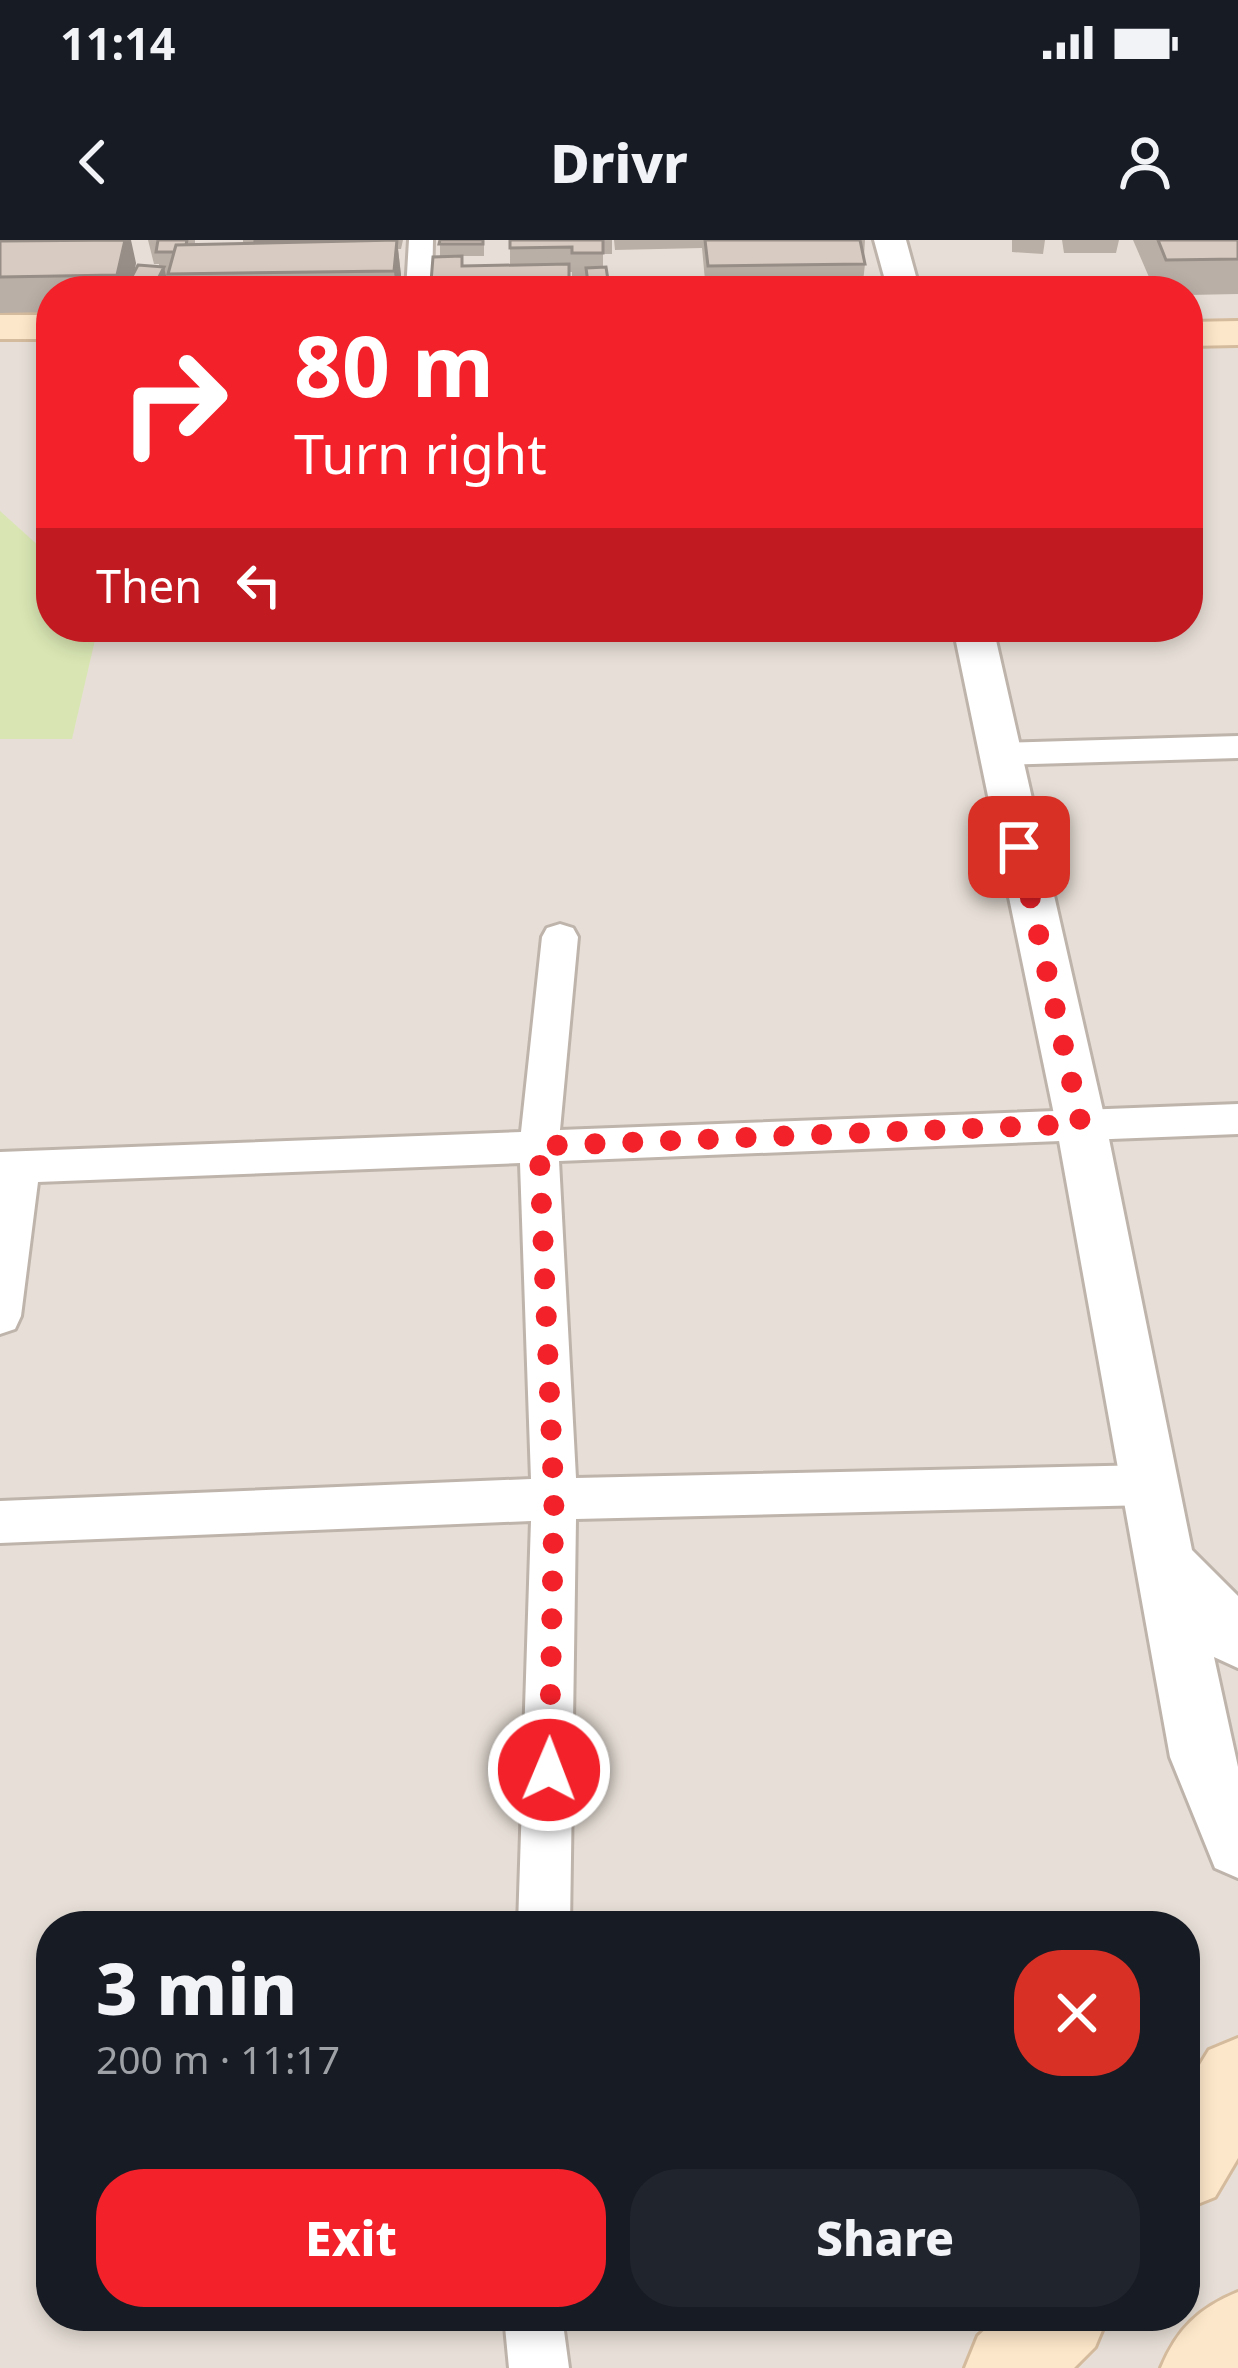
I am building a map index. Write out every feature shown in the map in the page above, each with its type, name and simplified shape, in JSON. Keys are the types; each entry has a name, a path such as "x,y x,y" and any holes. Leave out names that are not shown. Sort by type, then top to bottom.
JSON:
{"main road":[{"path":"1203,309 1238,308"},
{"path":"0,327 36,326"},
{"path":"1203,334 1238,333"},
{"path":"0,350 36,349"},
{"path":"1200,2142 1238,2079"},
{"path":"1010,2368 1048,2331"},
{"path":"1206,2368 1238,2336"}],"street":[{"path":"420,276 421,240"},
{"path":"890,240 900,276"},
{"path":"976,642 1081,1124 1202,1756 1238,1845"},
{"path":"998,754 1238,747"},
{"path":"544,1911 554,1499 539,1146 560,937"},
{"path":"0,1316 10,1168 1238,1119"},
{"path":"0,1522 554,1499 1149,1485"},
{"path":"1168,1567 1238,1639"},
{"path":"535,2331 539,2368"}],"shaded area":[{"path":"0,240 1238,240 1238,2368 0,2368"}],"green space":[{"path":"0,511 36,543 36,642 95,642 72,739 0,739"}],"building":[{"path":"125,240 117,275 0,277 0,241"},
{"path":"158,240 187,240 186,245 176,245 174,252 156,252"},
{"path":"255,240 348,240 255,243"},
{"path":"397,240 394,271 168,274 176,245"},
{"path":"440,240 483,240 483,244 439,244"},
{"path":"510,240 603,240 603,253 572,253 572,247 510,248"},
{"path":"705,240 860,240 865,264 708,266"},
{"path":"1158,240 1238,240 1238,259 1166,260"},
{"path":"462,256 462,266 569,264 569,276 431,276 433,257"},
{"path":"138,265 164,267 160,276 132,276"},
{"path":"606,267 607,276 587,276 586,268"}],"route":[{"path":"549,1770 554,1499 539,1146 1081,1124 1019,847"}]}
